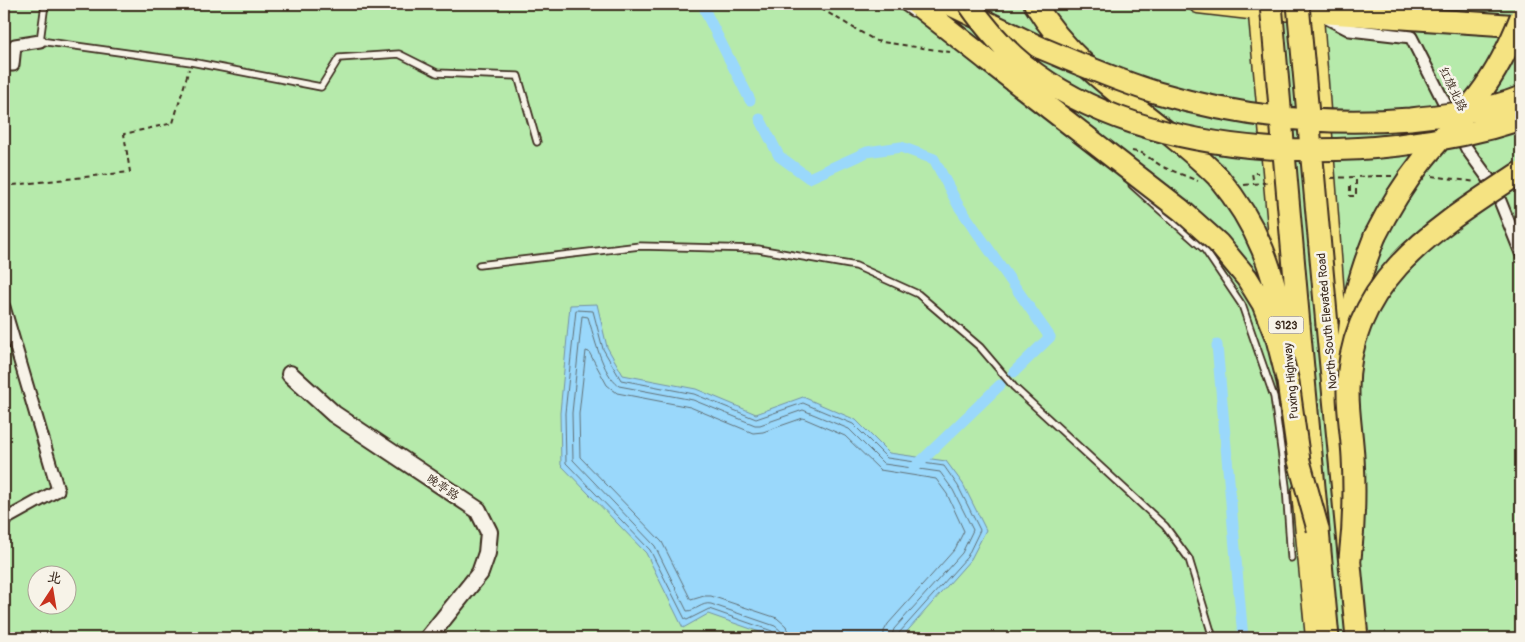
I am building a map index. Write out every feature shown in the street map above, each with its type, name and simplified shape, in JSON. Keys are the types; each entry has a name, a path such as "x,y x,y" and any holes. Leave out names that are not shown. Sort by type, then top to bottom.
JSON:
{"highway":[{"path":"948,4 1041,48 1120,80 1214,107 1272,117 1332,121 1394,120 1456,113 1502,104 1521,97"},
{"path":"969,4 988,30 1012,54 1038,75 1114,115 1188,136 1252,146 1348,149 1389,146 1447,138 1521,119"},
{"path":"1035,4 1054,32 1077,58 1103,82 1183,144 1203,162 1222,182 1243,209 1262,245 1275,284 1284,336 1288,382 1299,461 1318,529"},
{"path":"1262,6 1328,638"},
{"path":"1309,6 1521,26"},
{"name":"North-South Elevated Road","path":"1309,6 1357,638"},
{"path":"917,11 986,59 1181,210 1218,243 1247,278 1263,304 1277,339 1288,382"},
{"path":"1350,559 1354,481 1348,395 1349,333 1358,283 1375,236 1388,210 1422,160 1480,94 1493,76 1521,17"},
{"path":"1348,377 1362,320 1376,293 1393,270 1453,218 1521,172"}],"main road":[{"path":"1198,4 1309,6 1346,452 1365,638"},
{"name":"Puxing Highway","path":"1262,6 1315,638"}],"street":[{"name":"红旗北路","path":"1309,6 1350,30 1411,37 1467,149 1494,186 1519,242 1521,253"},
{"path":"4,65 13,65 15,45 40,41"},
{"path":"4,307 58,490 4,520"},
{"name":"晚亭路","path":"290,374 334,414 478,510 489,532 487,553 480,573 428,638"}],"lane":[{"path":"45,4 40,41 191,62 321,87 339,58 399,54 437,73 518,76 537,142"},
{"path":"899,4 917,11"},
{"path":"1125,179 1205,250 1242,305 1274,396 1286,486 1291,558"},
{"path":"479,265 640,246 758,249 856,266 918,294 980,347 1014,387 1164,526 1189,560 1213,638"}],"path":[{"path":"4,186 130,172 124,134 173,122 191,62"},
{"path":"1378,176 1395,176"},
{"path":"1432,176 1494,186"},
{"path":"1350,186 1350,196 1356,196 1356,178"}],"green space":[{"path":"4,4 1521,4 1521,638 4,638"}],"water":[{"path":"597,304 607,347 623,375 696,389 756,414 803,397 856,420 889,453 946,461 963,484 986,530 971,559 902,637 777,638 708,614 683,628 646,553 561,465 560,413 570,305"}],"waterway":[{"path":"703,4 750,100"},
{"path":"760,119 779,156 809,178 867,152 901,147 934,159 958,205 1050,337 1014,372"},
{"path":"1217,345 1243,638"},
{"path":"914,468 1000,385"}]}
